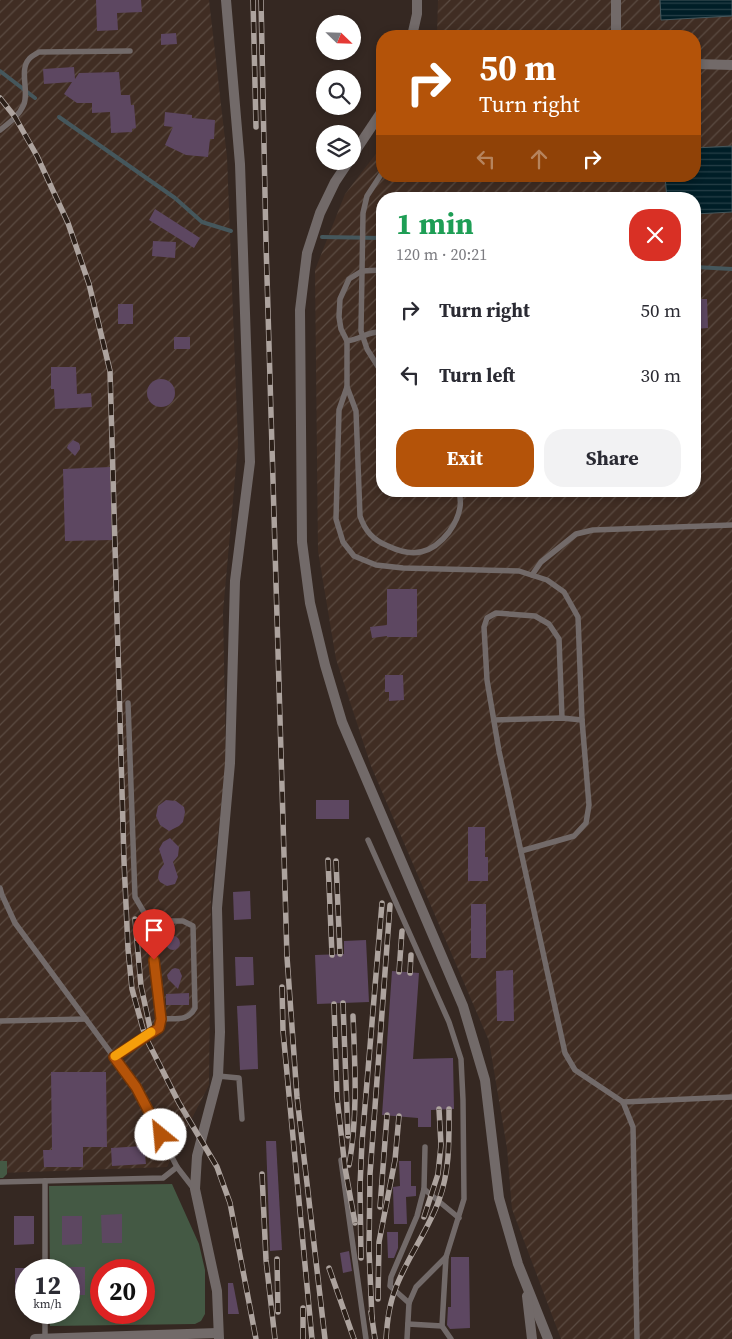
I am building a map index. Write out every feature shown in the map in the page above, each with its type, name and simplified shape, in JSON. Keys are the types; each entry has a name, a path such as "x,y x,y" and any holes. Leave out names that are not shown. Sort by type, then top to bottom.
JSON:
{"street":[{"path":"36,1339 218,1336 216,1291 195,1189 197,1156 218,1076 220,1032 217,908 230,763 235,581 250,462 240,164 226,0"},
{"path":"413,30 417,14 416,0"},
{"path":"616,0 616,30"},
{"path":"701,64 732,65"},
{"path":"361,142 376,120"},
{"path":"343,170 320,213 307,253 300,310 302,542 310,603 342,722 463,1006 485,1080 499,1198 518,1264 548,1339"},
{"path":"526,1283 532,1339"}],"lane":[{"path":"0,130 15,117 24,105 26,94 25,69 29,59 39,52 130,51"},
{"path":"376,182 367,196 363,214 361,331 366,349 376,364"},
{"path":"376,270 362,271 349,280 340,299 339,317 341,329 347,341 348,387 356,411 360,516 363,527 380,543 404,552 417,553 432,549 443,540 454,526 460,507 459,497"},
{"path":"347,341 376,331"},
{"path":"348,387 339,410 336,519 343,542 354,556 376,565 403,568 519,571 547,580 564,592 578,617 582,720 589,805 586,823 574,836 521,851"},
{"path":"532,575 541,562 576,534 593,530 732,526"},
{"path":"562,718 558,639 549,624 535,616 496,613 487,618 484,627 487,680 494,720 565,1053 575,1070 623,1102 633,1127 636,1339"},
{"path":"114,1057 159,1028 161,1019 149,921 135,897 128,703"},
{"path":"494,720 562,718 582,720"},
{"path":"368,840 449,1022 460,1059 463,1100 464,1199 460,1218 449,1244 446,1257 442,1326 451,1339"},
{"path":"0,888 1,895 15,922 136,1087 178,1167 195,1189"},
{"path":"149,921 183,921 193,926 195,1008 192,1015 188,1018 161,1019"},
{"path":"0,1020 86,1019"},
{"path":"218,1076 239,1078 242,1119"},
{"path":"623,1102 732,1097"},
{"path":"409,1303 390,1286 391,1277 417,1216 424,1189 425,1147"},
{"path":"340,1160 366,1339"},
{"path":"0,1182 163,1178 178,1167"},
{"path":"45,1181 45,1259"},
{"path":"424,1189 460,1218"},
{"path":"407,1339 409,1303 416,1287 446,1257"},
{"path":"45,1324 45,1339"},
{"path":"408,1324 442,1326"}],"shaded area":[{"path":"0,0 209,0 227,157 238,444 223,612 226,764 211,895 209,1085 167,1167 0,1173"},
{"path":"438,0 732,0 732,1339 561,1339 512,1209 507,1148 489,1041 371,766 336,659 318,551 315,270 345,194 376,154 376,182 701,182 701,30 437,30"}],"green space":[{"path":"0,1161 7,1161 7,1174 3,1178 0,1178"},
{"path":"172,1184 199,1244 205,1270 205,1314 201,1321 195,1324 50,1326 50,1324 80,1324 80,1259 50,1259 49,1186"}],"water":[{"path":"660,0 732,0 732,16 661,20"},
{"path":"732,146 732,212 701,214 701,192 666,192 666,182 701,182 701,148"}],"building":[{"path":"96,0 141,0 142,12 117,13 118,30 97,31"},
{"path":"176,33 177,44 161,45 161,34"},
{"path":"74,67 75,79 79,73 119,72 121,95 130,95 131,105 134,105 136,128 132,129 132,132 111,133 110,112 92,113 92,103 77,103 64,94 72,82 44,84 43,69"},
{"path":"165,112 192,115 192,118 215,120 214,139 210,139 208,157 186,155 165,145 173,127 164,126"},
{"path":"155,209 200,238 194,248 149,220"},
{"path":"153,241 176,242 175,258 152,256"},
{"path":"701,299 707,299 708,328 701,329"},
{"path":"118,304 133,304 133,324 118,324"},
{"path":"174,337 190,337 190,349 174,349"},
{"path":"51,367 76,367 77,394 91,393 92,407 55,409 54,389 51,389"},
{"path":"161,379 171,383 175,393 171,403 161,407 151,403 147,393 151,383"},
{"path":"73,440 79,443 80,446 75,456 67,448"},
{"path":"110,467 112,540 65,541 63,469"},
{"path":"387,589 417,589 417,637 387,636 372,638 370,627 387,625"},
{"path":"385,675 403,675 404,700 389,701 389,692 385,692"},
{"path":"166,800 176,801 184,807 185,812 183,822 169,831 160,825 156,816 158,806"},
{"path":"316,800 349,800 349,819 316,819"},
{"path":"468,827 485,827 485,857 488,857 488,881 468,881"},
{"path":"170,838 179,847 178,856 173,862 178,877 175,884 167,886 160,882 158,878 159,871 164,864 159,849 163,842"},
{"path":"250,891 251,919 234,920 233,892"},
{"path":"471,904 486,904 486,958 471,958"},
{"path":"170,936 176,936 180,943 176,950 170,950 166,946 166,940"},
{"path":"366,940 369,1002 317,1004 315,955 344,954 344,941"},
{"path":"235,957 253,957 254,985 236,986"},
{"path":"175,968 179,969 182,976 178,989 168,979 167,975"},
{"path":"513,970 514,1021 497,1021 496,971"},
{"path":"392,971 419,973 413,1059 453,1058 454,1109 431,1110 431,1127 418,1127 418,1118 382,1115"},
{"path":"189,993 189,1005 166,1005 166,994"},
{"path":"256,1005 258,1069 240,1070 237,1006"},
{"path":"51,1072 106,1072 107,1147 83,1147 83,1167 44,1167 43,1150 52,1150"},
{"path":"266,1141 276,1141 282,1250 270,1251"},
{"path":"158,1145 145,1154 146,1164 112,1166 111,1148"},
{"path":"399,1161 411,1161 411,1186 416,1186 416,1196 406,1197 407,1224 394,1224 393,1187 400,1186"},
{"path":"122,1214 122,1243 102,1243 101,1215"},
{"path":"14,1216 34,1216 34,1244 14,1245"},
{"path":"62,1216 82,1216 82,1244 62,1245"},
{"path":"387,1232 398,1232 398,1248 394,1258 388,1258"},
{"path":"349,1251 352,1271 343,1273 340,1253"},
{"path":"451,1257 469,1257 470,1328 450,1329 447,1325 448,1307 451,1307"},
{"path":"80,1267 85,1267 85,1295 80,1295"},
{"path":"228,1283 233,1283 239,1314 228,1314"}],"waterway":[{"path":"0,71 35,98"},
{"path":"59,117 175,198 202,222 231,231"},
{"path":"322,237 376,238"},
{"path":"701,267 732,269"}],"railway":[{"path":"253,0 256,127"},
{"path":"261,0 266,243 287,957 297,1097 325,1339"},
{"path":"0,98 15,117 37,156 68,223 89,284 110,371 124,861 132,989 145,1036 179,1103 217,1167 230,1203 256,1339"},
{"path":"328,860 332,955"},
{"path":"336,861 340,954"},
{"path":"361,1258 360,1186 362,1142 382,903"},
{"path":"372,1318 369,1250 370,1174 390,905"},
{"path":"135,919 141,986 150,1028"},
{"path":"399,972 402,931"},
{"path":"410,973 411,955"},
{"path":"282,987 283,1031 312,1339"},
{"path":"343,1003 348,1136"},
{"path":"334,1004 337,1097 345,1168 355,1223"},
{"path":"349,1165 355,1109 353,1016"},
{"path":"424,1217 438,1174 441,1145 439,1109"},
{"path":"386,1339 391,1302 395,1290 429,1223 443,1189 448,1155 449,1109"},
{"path":"380,1207 387,1115"},
{"path":"378,1299 379,1242 395,1160 399,1116"},
{"path":"262,1174 266,1260 275,1339"},
{"path":"277,1259 278,1312"},
{"path":"329,1268 354,1339"},
{"path":"303,1308 303,1339"},
{"path":"371,1312 375,1339"}],"slow traffic":[{"path":"115,1056 151,1032"}],"route":[{"path":"154,960 161,1019 159,1028 114,1057 136,1087 161,1135"}]}
